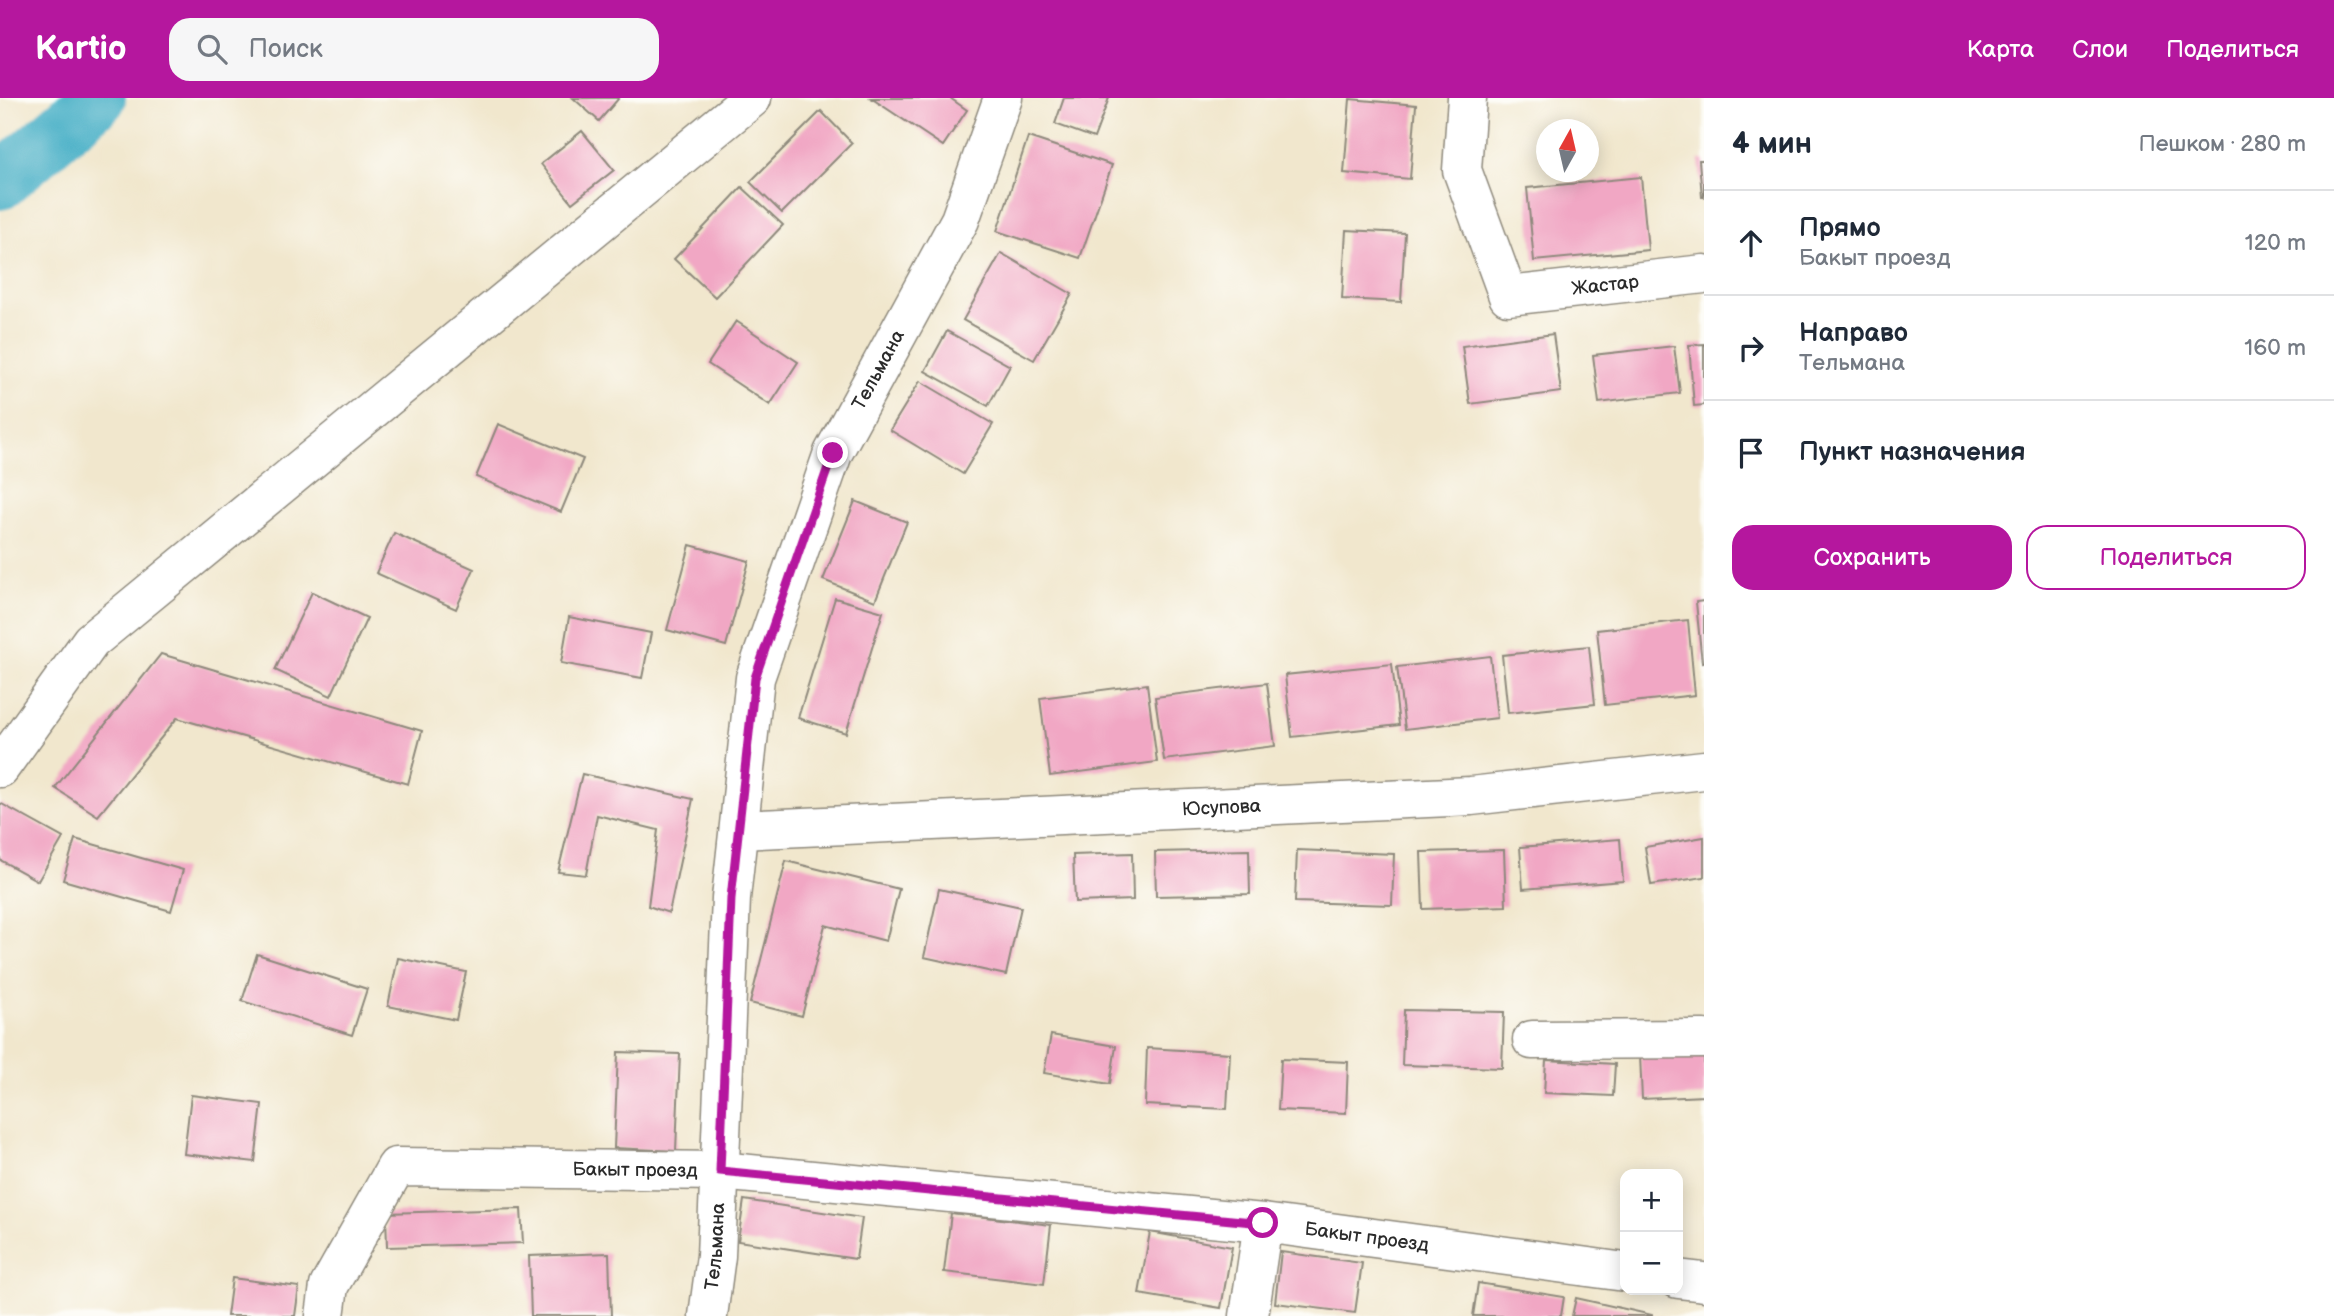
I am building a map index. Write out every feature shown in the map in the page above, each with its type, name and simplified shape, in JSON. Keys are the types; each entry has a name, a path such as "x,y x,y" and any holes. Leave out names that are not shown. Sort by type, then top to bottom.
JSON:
{"street":[{"path":"0,768 91,641 752,98"},
{"name":"Тельмана","path":"708,1316 716,1256 731,898 755,678 833,453 960,220 1003,98"},
{"name":"Жастар","path":"1467,98 1462,170 1508,296 1704,274"},
{"name":"Юсупова","path":"738,830 1471,796 1704,770"},
{"path":"1532,1040 1704,1039"},
{"name":"Бакыт проезд","path":"325,1316 329,1286 396,1167 720,1171 1263,1223 1620,1271"},
{"path":"1249,1316 1263,1223"},
{"path":"1683,1280 1704,1282"}],"building":[{"path":"573,98 619,98 599,121"},
{"path":"871,98 950,98 967,110 943,146"},
{"path":"1064,98 1109,98 1094,138 1055,124"},
{"path":"1350,99 1416,105 1410,179 1344,173"},
{"path":"821,111 852,143 782,213 750,182"},
{"path":"582,131 614,170 572,203 541,164"},
{"path":"1028,137 1112,165 1080,258 997,231"},
{"path":"1699,160 1704,160 1704,197 1702,197"},
{"path":"1641,177 1648,250 1534,261 1527,188"},
{"path":"742,187 783,225 715,297 674,259"},
{"path":"1346,230 1405,233 1401,302 1342,299"},
{"path":"1001,253 1072,294 1034,360 963,320"},
{"path":"736,321 798,362 770,405 708,364"},
{"path":"947,331 1010,366 988,406 925,371"},
{"path":"1553,334 1561,392 1470,404 1462,346"},
{"path":"1704,344 1704,405 1694,406 1689,345"},
{"path":"1674,346 1680,393 1599,403 1593,355"},
{"path":"920,381 993,424 963,474 890,430"},
{"path":"498,424 583,459 561,512 476,477"},
{"path":"855,501 907,522 875,601 823,580"},
{"path":"394,533 474,569 456,609 376,573"},
{"path":"690,545 749,561 726,646 667,630"},
{"path":"312,592 367,618 331,696 275,670"},
{"path":"835,598 883,612 846,733 798,718"},
{"path":"1704,601 1704,662 1702,663 1696,602"},
{"path":"569,617 651,633 642,678 561,663"},
{"path":"1688,620 1695,695 1605,705 1597,630"},
{"path":"1589,646 1595,704 1508,713 1502,655"},
{"path":"161,654 422,731 408,784 177,718 98,816 55,788"},
{"path":"1490,656 1497,718 1405,729 1397,667"},
{"path":"1392,664 1399,725 1292,737 1285,675"},
{"path":"1267,683 1275,746 1164,760 1155,697"},
{"path":"1147,684 1157,762 1050,776 1040,698"},
{"path":"582,774 693,799 669,913 648,906 658,830 597,815 586,875 558,872"},
{"path":"0,803 63,838 38,881 0,860"},
{"path":"1704,837 1704,877 1651,885 1645,847"},
{"path":"75,839 183,870 171,911 63,880"},
{"path":"1620,839 1623,881 1523,889 1520,847"},
{"path":"1249,850 1250,894 1156,896 1155,852"},
{"path":"1297,850 1394,854 1392,905 1295,902"},
{"path":"1504,850 1506,906 1423,909 1421,852"},
{"path":"1132,853 1133,900 1075,902 1073,855"},
{"path":"786,861 899,889 886,941 825,925 802,1016 750,1003"},
{"path":"939,889 1021,907 1006,975 924,957"},
{"path":"257,954 367,989 352,1035 242,1001"},
{"path":"398,958 466,972 456,1020 388,1006"},
{"path":"1404,1010 1504,1012 1502,1068 1402,1065"},
{"path":"1051,1035 1116,1046 1110,1084 1044,1073"},
{"path":"1147,1048 1230,1053 1227,1109 1145,1105"},
{"path":"618,1052 680,1054 676,1151 614,1148"},
{"path":"1704,1053 1704,1096 1642,1099 1640,1056"},
{"path":"1281,1059 1348,1062 1346,1113 1278,1110"},
{"path":"1546,1060 1615,1064 1613,1096 1544,1093"},
{"path":"191,1095 262,1104 255,1162 184,1154"},
{"path":"744,1200 862,1218 856,1259 738,1241"},
{"path":"521,1209 523,1243 387,1247 386,1213"},
{"path":"951,1213 1051,1225 1044,1284 944,1272"},
{"path":"1150,1232 1232,1247 1221,1308 1139,1294"},
{"path":"1281,1252 1362,1263 1355,1313 1275,1303"},
{"path":"609,1253 611,1316 531,1316 529,1256"},
{"path":"232,1278 299,1287 295,1316 227,1316"},
{"path":"1478,1283 1564,1297 1561,1316 1473,1316"},
{"path":"1576,1298 1652,1315 1652,1316 1572,1316"}],"waterway":[{"path":"0,182 98,98"}],"route":[{"path":"833,453 755,678 731,898 720,1171 1263,1223"}]}
